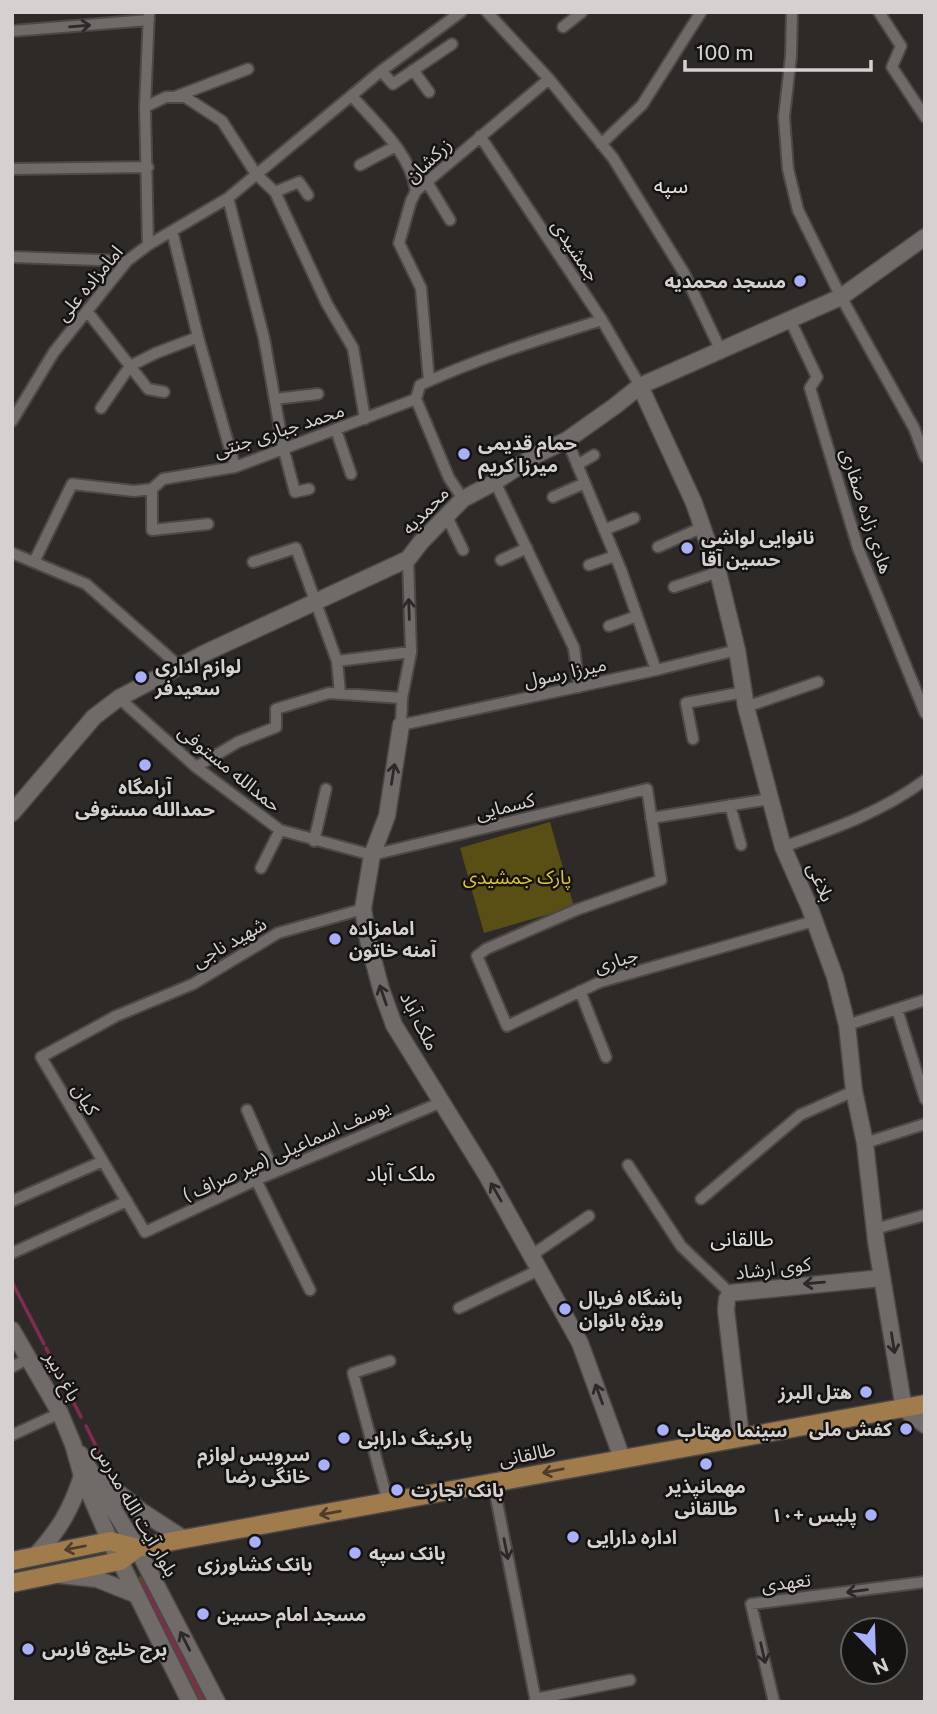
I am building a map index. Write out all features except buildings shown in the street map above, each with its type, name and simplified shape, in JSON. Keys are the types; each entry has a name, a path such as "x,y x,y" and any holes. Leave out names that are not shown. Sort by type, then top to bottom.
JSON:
{"main road":[{"name":"طالقانی","path":"137,1548 925,1405"},
{"path":"12,1562 110,1541 137,1548"},
{"path":"15,1583 120,1561 137,1548"},
{"path":"12,1562 23,1566 25,1570 25,1574 15,1583"}],"street":[{"name":"امامزاده علی","path":"12,421 54,352 127,261 172,230 228,198 382,71 461,12"},
{"path":"486,12 549,79 613,158 684,274 721,351"},
{"path":"563,27 582,12"},
{"path":"600,144 642,105 701,12"},
{"path":"792,12 791,56 784,117 788,169 798,210 841,296 914,428 925,457"},
{"path":"879,12 901,46 892,66 925,117"},
{"path":"12,31 149,16 145,107 148,245"},
{"path":"382,71 393,84 452,44"},
{"path":"174,97 248,69"},
{"path":"413,70 429,92"},
{"name":"زرکشان","path":"429,381 421,288 399,243 416,191 549,79"},
{"path":"352,96 407,160 414,175 416,191"},
{"path":"145,107 166,97 185,97 222,121 256,174 275,192 327,304 353,348 365,419"},
{"name":"جمشیدی","path":"480,136 602,320 640,386"},
{"path":"360,165 396,146"},
{"path":"12,169 148,167"},
{"path":"275,192 299,182 308,195"},
{"path":"427,182 450,220"},
{"path":"228,198 264,338 283,447 295,492 309,489"},
{"path":"172,230 198,337 235,467"},
{"name":"محمدیه","path":"12,813 94,717 119,698 178,666 408,559 463,499 534,456 567,440 640,386 841,296 925,238"},
{"path":"12,257 127,261"},
{"path":"86,311 148,389 164,392"},
{"path":"463,499 440,459 416,399 420,385 508,350 602,320"},
{"name":"هادی زاده صفاری","path":"790,320 817,377 810,388 858,548 925,713"},
{"path":"101,408 130,366 198,337"},
{"name":"بلاغی","path":"640,386 703,527 718,572 737,650 745,700 783,847 835,977 847,1025 854,1091 904,1409"},
{"path":"275,400 318,394"},
{"name":"محمد جباری جنتی","path":"34,562 72,484 134,491 152,489 163,480 235,467 416,399"},
{"path":"336,430 351,474"},
{"path":"567,440 615,556 656,670"},
{"path":"577,465 594,455"},
{"path":"495,482 574,648 579,687"},
{"path":"553,497 584,483"},
{"path":"152,489 152,530 208,524"},
{"path":"446,515 463,550"},
{"path":"604,530 634,518"},
{"path":"658,548 703,527"},
{"path":"253,562 296,548 337,661 340,693"},
{"path":"501,560 527,548"},
{"path":"12,554 86,584 178,666"},
{"path":"589,565 615,556"},
{"name":"ملک آباد","path":"408,559 411,652 402,698 401,725 387,816 372,855 363,909 368,940 394,1025 532,1255 580,1343 622,1458"},
{"path":"674,587 718,572"},
{"path":"609,626 637,616"},
{"name":"میرزا رسول","path":"401,725 737,650"},
{"path":"337,661 411,652"},
{"path":"693,739 686,703 745,700 818,682"},
{"path":"196,767 238,743 276,727 276,709 329,693 402,698"},
{"name":"حمدالله مستوفی","path":"119,698 196,767 280,831 372,855"},
{"path":"783,847 839,827 883,807 925,780"},
{"path":"314,841 326,789"},
{"name":"کسمایی","path":"372,855 647,789 651,818"},
{"path":"651,818 770,799"},
{"path":"730,805 741,845"},
{"name":"جباری","path":"651,818 661,880 576,910 486,948 477,956 507,1026 600,982 814,921"},
{"path":"261,868 280,831"},
{"name":"شهید ناجی","path":"116,1016 193,984 278,933 363,909"},
{"path":"580,991 606,1057"},
{"path":"847,1025 925,1000"},
{"path":"897,1009 925,1098"},
{"name":"کیان","path":"116,1016 41,1057 145,1232"},
{"path":"701,1199 800,1115 854,1091"},
{"name":"یوسف اسماعیلی (میر صراف )","path":"145,1232 274,1172 442,1102"},
{"path":"247,1111 274,1172"},
{"path":"864,1143 925,1124"},
{"path":"12,1201 103,1161"},
{"path":"628,1165 681,1246 730,1293"},
{"path":"256,1180 310,1290"},
{"path":"12,1253 127,1202"},
{"path":"875,1229 925,1215"},
{"path":"532,1255 589,1216"},
{"path":"459,1308 540,1270"},
{"name":"کوی ارشاد","path":"741,1437 726,1310 730,1293 882,1278"},
{"name":"باغ دبیر","path":"12,1330 60,1413 73,1444"},
{"path":"12,1367 29,1358"},
{"path":"388,1502 353,1373 390,1361"},
{"path":"904,1409 925,1425"},
{"path":"12,1436 60,1413"},
{"name":"بلوار آیت الله مدرس","path":"73,1444 88,1474 137,1548 217,1702"},
{"path":"35,1556 56,1533 88,1474 184,1539"},
{"name":"بلوار آیت الله مدرس","path":"88,1474 110,1541 190,1702"},
{"path":"493,1482 535,1700 630,1680"},
{"path":"54,1574 97,1579 136,1595"},
{"name":"تعهدی","path":"774,1702 751,1604 925,1582"}],"green space":[{"name":"پارک جمشیدی","path":"550,822 574,907 484,933 460,848"},
{"path":"146,1575 217,1702 190,1702 136,1581 140,1576"}],"waterway":[{"path":"12,1282 44,1344"},
{"path":"46,1348 81,1417"},
{"path":"86,1426 100,1454"},
{"path":"143,1583 204,1702"}],"place":[{"name":"مسجد محمدیه","path":"800,281"},
{"name":"حمام قدیمی میرزا کریم","path":"464,454"},
{"name":"نانوایی لواشی حسین آقا","path":"687,548"},
{"name":"لوازم ادارى سعيدفر","path":"141,677"},
{"name":"آرامگاه حمدالله مستوفی","path":"145,765"},
{"name":"امامزاده آمنه خاتون","path":"335,939"},
{"name":"باشگاه فریال ویژه بانوان","path":"565,1309"},
{"name":"هتل البرز","path":"866,1392"},
{"name":"کفش ملی","path":"906,1429"},
{"name":"سینما مهتاب","path":"663,1430"},
{"name":"پارکینگ دارابی","path":"344,1438"},
{"name":"مهمانپذیر طالقانی","path":"706,1464"},
{"name":"سرویس لوازم خانگی رضا","path":"324,1465"},
{"name":"بانک تجارت","path":"397,1490"},
{"name":"پلیس +۱۰","path":"871,1515"},
{"name":"اداره دارایی","path":"573,1537"},
{"name":"بانک کشاورزی","path":"255,1542"},
{"name":"بانک سپه","path":"355,1553"},
{"name":"مسجد امام حسین","path":"203,1614"},
{"name":"برج خلیج فارس","path":"28,1649"}],"district":[{"name":"سپه","path":"671,185"},
{"name":"ملک آباد","path":"401,1173"},
{"name":"طالقانی","path":"742,1238"}]}
